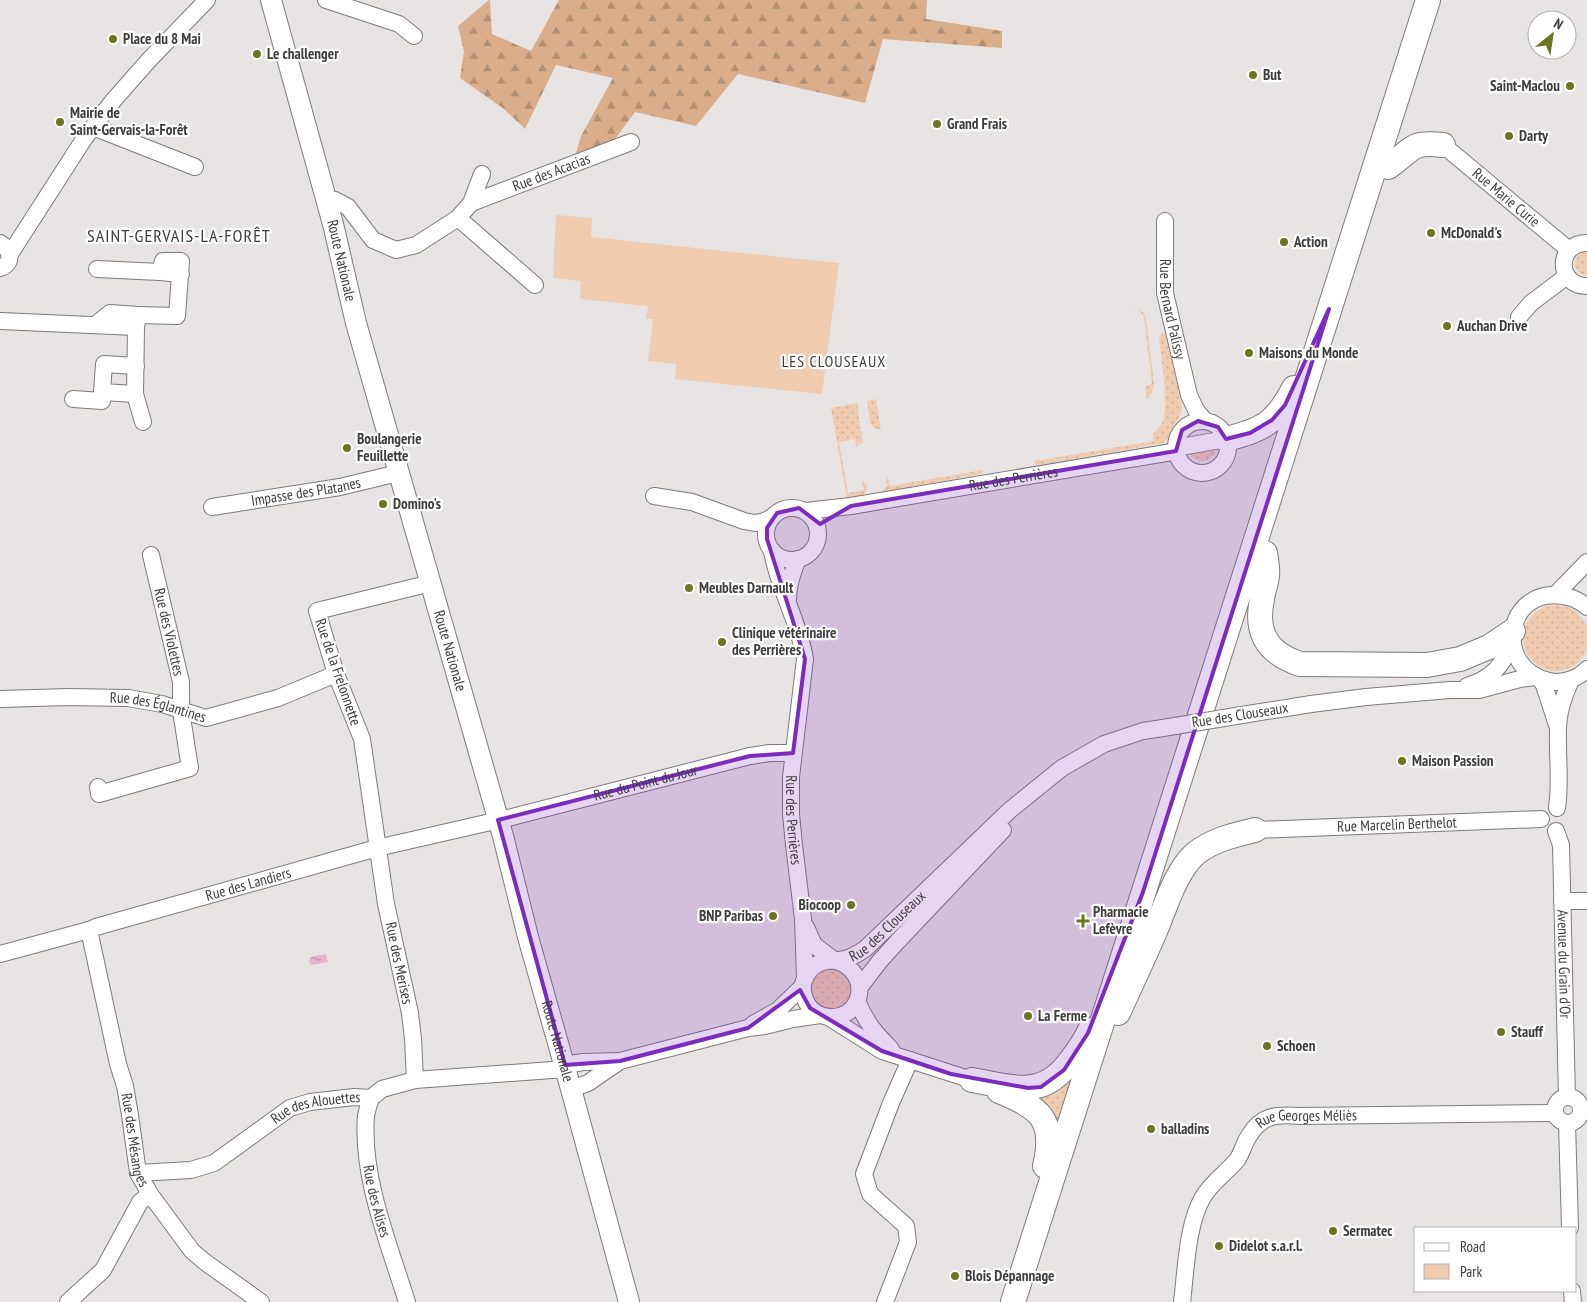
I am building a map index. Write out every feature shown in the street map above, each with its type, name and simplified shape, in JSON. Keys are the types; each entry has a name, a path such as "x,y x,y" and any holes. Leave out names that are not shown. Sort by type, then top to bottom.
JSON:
{"highway":[{"path":"1027,1302 1388,167 1436,3"},
{"path":"1013,1302 1329,309 1436,3"},
{"path":"1388,167 1416,145 1428,143 1443,145"},
{"path":"1226,439 1250,433 1279,414 1295,387 1329,309"},
{"path":"1265,553 1268,575 1261,600 1260,628 1263,638 1288,660 1300,664 1427,664 1460,659 1513,638"},
{"path":"1118,1014 1176,883 1189,860 1196,853 1211,844 1231,835 1255,830"},
{"path":"972,1080 1028,1088 1041,1086 1053,1080 1064,1070 1088,1033 1143,892"},
{"path":"972,1080 1016,1098 1040,1114 1049,1139 1038,1222"}],"main road":[{"name":"Route Nationale","path":"272,0 326,201 356,323 498,820 528,937 629,1302"}],"street":[{"path":"3,259 30,225 93,127 114,100 148,60 206,0"},
{"path":"326,0 399,24 414,36"},
{"path":"93,127 195,167"},
{"name":"Rue des Acacias","path":"471,203 631,142"},
{"name":"Rue Marie Curie","path":"1443,145 1569,250"},
{"name":"Rue des Acacias","path":"326,201 334,200 348,208 373,240 396,250 416,245 458,218 471,203 482,174"},
{"path":"458,218 535,285"},
{"name":"Rue Bernard Palissy","path":"1165,221 1165,293 1189,395 1196,410 1205,421 1218,427 1226,439"},
{"path":"1587,243 1575,245 1565,256 1564,262 1564,270 1567,276 1573,282 1581,286 1587,286"},
{"path":"0,321 95,325 176,316 181,261 162,261 160,272 97,269"},
{"path":"1519,317 1531,303 1567,276"},
{"path":"137,321 135,394 144,422"},
{"path":"73,399 102,401 104,364 136,366"},
{"path":"102,392 135,394"},
{"name":"Rue Bernard Palissy","path":"1187,426 1189,395"},
{"path":"1205,421 1198,421 1187,426 1178,436 1176,450 1178,457 1187,468 1208,472 1216,468 1222,463 1226,455 1226,439"},
{"name":"Rue des Perrières","path":"806,511 851,506 1176,450 1181,447 1226,439"},
{"name":"Impasse des Platanes","path":"212,507 340,487 398,473"},
{"path":"654,496 692,502 744,521 755,523 771,518 777,512 784,509 799,508 806,511 814,519 819,530 818,538 812,552 798,559 788,560 780,557 744,521"},
{"name":"Rue des Perrières","path":"819,530 828,520 851,506"},
{"path":"769,544 767,528 771,518"},
{"name":"Rue des Perrières","path":"769,544 775,569 804,649 805,659 791,777 791,814 803,919 804,982"},
{"name":"Rue des Violettes","path":"98,787 99,794 190,768 181,711 181,682 152,555"},
{"name":"Rue des Perrières","path":"788,602 791,576 798,559"},
{"path":"1556,594 1587,562"},
{"name":"Rue de la Frelonnette","path":"377,848 362,739 336,674 317,611 430,583"},
{"path":"1556,594 1571,597 1587,607"},
{"name":"Rue des Clouseaux","path":"1450,690 1481,681 1492,674 1502,662 1513,638 1515,622 1523,609 1530,602 1543,596 1556,594"},
{"path":"1513,638 1516,656 1522,666 1544,685 1558,727"},
{"name":"Rue des Églantines","path":"0,699 128,698 162,704 206,718 278,698 336,674"},
{"path":"1557,808 1560,769 1558,727 1563,698 1582,674"},
{"name":"Rue des Clouseaux","path":"858,994 879,962 988,846 1043,782 1062,768 1104,744 1143,731 1320,703 1450,690 1479,690 1520,679 1538,678 1551,682 1582,674"},
{"name":"Rue du Point du Jour","path":"498,820 750,756 770,753 793,753"},
{"path":"1549,808 1557,808 1564,814 1565,819 1562,828 1550,831 1545,828 1541,819 1549,808"},
{"name":"Rue Marcelin Berthelot","path":"1255,830 1541,819"},
{"name":"Rue des Landiers","path":"0,954 377,848 498,820"},
{"name":"Avenue du Grain d'Or","path":"1556,831 1561,845 1567,1097"},
{"name":"Rue des Merises","path":"377,848 386,904 410,1013 415,1080"},
{"name":"Rue des Clouseaux","path":"835,960 855,955 950,885"},
{"path":"1562,901 1587,900"},
{"name":"Rue des Perrières","path":"803,919 814,945 835,960"},
{"name":"Rue des Mésanges","path":"89,930 118,1064 128,1100 138,1173 150,1194 192,1251 261,1302"},
{"path":"748,1028 778,1010 804,982 809,970 816,964 835,960 845,964 858,978 858,994 864,1018 875,1032 905,1059"},
{"path":"804,982 804,998 810,1008 882,1051 972,1080"},
{"path":"571,1089 588,1083 620,1061 748,1028 793,1019 825,1016 838,1017 846,1014 852,1008 858,994"},
{"path":"885,1302 908,1242 906,1226 870,1194 864,1174 905,1059"},
{"name":"Rue des Alouettes","path":"138,1173 191,1170 214,1163 290,1108 310,1102 354,1097 371,1098 382,1089 415,1080 565,1067 583,1062 620,1061"},
{"path":"1561,1118 1576,1120 1584,1107 1573,1098 1567,1097 1556,1104 1561,1118 1570,1227"},
{"name":"Rue des Alises","path":"371,1098 366,1115 367,1152 372,1186 407,1302"},
{"name":"Rue Georges Méliès","path":"1182,1302 1193,1221 1203,1197 1218,1178 1238,1159 1250,1134 1266,1118 1284,1115 1561,1118"},
{"path":"68,1302 103,1270 140,1202 150,1194"}],"highlighted area":[{"path":"1329,309 1143,892 1088,1033 1064,1070 1041,1087 1028,1088 951,1074 882,1051 810,1008 800,990 748,1028 620,1061 565,1065 498,820 750,756 793,753 805,659 767,539 767,528 777,513 799,508 820,524 851,506 1176,451 1182,430 1198,421 1218,427 1226,439 1250,433 1272,420 1285,405"}],"green space":[{"path":"489,0 492,34 531,51 559,0 927,0 926,19 1002,31 1002,48 883,39 865,103 738,74 696,126 635,112 601,158 575,156 581,136 613,78 556,65 525,129 504,109 460,78 464,51 458,26"},
{"path":"556,215 592,218 591,237 839,263 822,394 675,379 676,364 648,361 653,319 646,319 648,306 580,299 581,281 553,278"},
{"path":"1587,251 1587,275 1579,272 1576,268 1575,260 1580,253"},
{"path":"1131,309 1136,309 1141,311 1146,319 1154,384 1152,392 1147,399 1145,386 1152,384 1144,316 1138,310"},
{"path":"1165,333 1182,405 1180,415 1167,440 1164,443 1035,464 1034,461 1154,441 1153,433 1161,425 1165,414 1164,381 1159,338 1161,334"},
{"path":"876,399 881,430 874,428 870,422 867,401"},
{"path":"857,403 863,442 856,447 855,439 839,442 848,493 864,490 862,482 866,484 867,489 864,495 847,498 831,408"},
{"path":"1217,445 1213,456 1205,461 1195,459 1188,450"},
{"path":"983,470 981,474 883,492 884,488 888,486 885,481 888,478 890,486"},
{"path":"1556,605 1569,608 1579,615 1586,625 1588,644 1586,651 1579,661 1569,668 1556,671 1543,668 1533,661 1526,651 1523,638 1526,625 1533,615 1543,608"},
{"path":"831,968 846,974 852,989 846,1004 831,1010 816,1004 810,989 816,974"},
{"path":"1078,1059 1057,1129 1033,1093"}],"water":[{"path":"326,954 328,962 311,965 309,962 310,957"}],"place":[{"name":"Place du 8 Mai","path":"113,39"},
{"name":"Le challenger","path":"257,54"},
{"name":"But","path":"1253,75"},
{"name":"Saint-Maclou","path":"1570,86"},
{"name":"Mairie de Saint-Gervais-la-Forêt","path":"60,122"},
{"name":"Grand Frais","path":"937,124"},
{"name":"Darty","path":"1509,136"},
{"name":"McDonald's","path":"1431,233"},
{"name":"Action","path":"1284,242"},
{"name":"Auchan Drive","path":"1447,326"},
{"name":"Maisons du Monde","path":"1249,353"},
{"name":"Boulangerie Feuillette","path":"347,448"},
{"name":"Domino's","path":"383,504"},
{"name":"Meubles Darnault","path":"689,588"},
{"name":"Clinique vétérinaire des Perrières","path":"722,642"},
{"name":"Maison Passion","path":"1402,761"},
{"name":"Biocoop","path":"851,905"},
{"name":"BNP Paribas","path":"773,916"},
{"name":"Pharmacie Lefèvre","path":"1083,921"},
{"name":"La Ferme","path":"1028,1016"},
{"name":"Stauff","path":"1501,1032"},
{"name":"Schoen","path":"1267,1046"},
{"name":"balladins","path":"1151,1129"},
{"name":"Sermatec","path":"1333,1231"},
{"name":"Didelot s.a.r.l.","path":"1219,1246"},
{"name":"Blois Dépannage","path":"955,1276"}],"district":[{"name":"SAINT-GERVAIS-LA-FORÊT","path":"179,236"},
{"name":"LES CLOUSEAUX","path":"834,361"}]}
